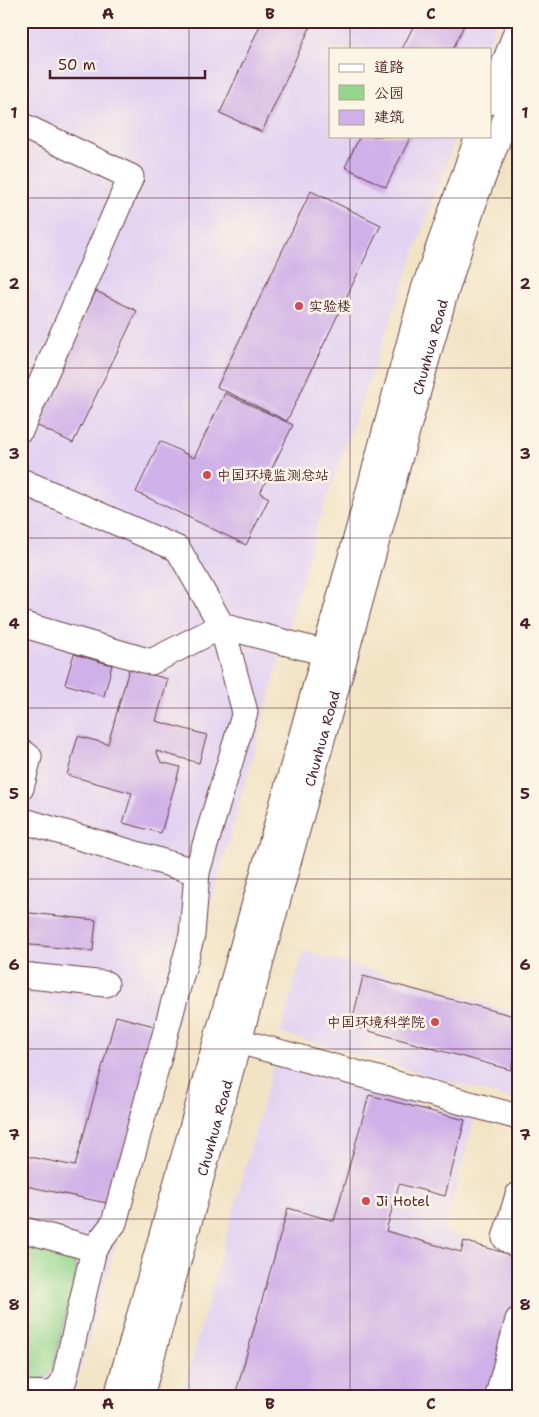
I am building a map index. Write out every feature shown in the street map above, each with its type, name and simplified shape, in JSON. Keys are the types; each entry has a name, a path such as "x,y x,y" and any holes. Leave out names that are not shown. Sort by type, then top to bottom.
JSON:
{"street":[{"path":"492,97 518,28"},
{"name":"Chunhua Road","path":"117,1396 335,655 444,297 476,196 518,86"},
{"path":"21,125 131,177 21,429"},
{"name":"Chunhua Road","path":"141,1396 238,1041 424,289 477,138"},
{"path":"21,481 178,549 222,626 245,712 197,872 192,935 114,1223 94,1249 64,1380 55,1394 21,1392"},
{"path":"21,624 151,662 222,626 335,655"},
{"path":"21,751 29,757 21,788"},
{"path":"21,820 197,872"},
{"path":"21,975 106,984"},
{"path":"238,1041 518,1117"},
{"path":"518,1195 506,1238 518,1246"},
{"path":"21,1229 94,1249"},
{"path":"498,1396 518,1320"}],"shaded area":[{"path":"21,21 497,21 487,48 329,48 329,138 455,138 317,526 73,1396 21,1396"},
{"path":"304,951 518,1013 518,1101 280,1033"},
{"path":"274,1064 474,1119 445,1232 518,1254 518,1308 493,1396 182,1396"}],"green space":[{"path":"21,1240 64,1252 74,1260 76,1271 53,1367 48,1376 38,1380 21,1379"}],"building":[{"path":"262,21 313,21 262,132 220,113"},
{"path":"416,21 466,21 453,48 402,48"},
{"path":"359,138 410,138 386,187 345,167"},
{"name":"实验楼","path":"311,191 381,225 287,421 217,387"},
{"path":"96,291 137,311 73,443 32,423"},
{"name":"中国环境监测总站","path":"225,393 293,425 260,493 269,498 246,545 136,492 160,441 194,458"},
{"path":"74,654 112,665 104,696 65,684"},
{"path":"129,669 168,679 156,721 207,735 199,763 156,751 161,762 180,767 161,833 123,823 132,793 67,775 78,736 108,744"},
{"path":"21,912 96,920 93,951 21,944"},
{"name":"中国环境科学院","path":"363,976 518,1017 518,1046 511,1070 351,1026"},
{"path":"116,1016 162,1028 116,1205 21,1185 21,1155 75,1166"},
{"path":"369,1095 465,1120 445,1196 399,1184 386,1231 461,1252 464,1241 518,1257 518,1301 490,1396 235,1396 288,1208 334,1221"}],"place":[{"name":"实验楼","path":"299,306"},
{"name":"中国环境监测总站","path":"207,475"},
{"name":"中国环境科学院","path":"435,1022"},
{"name":"Ji Hotel","path":"366,1201"}]}
